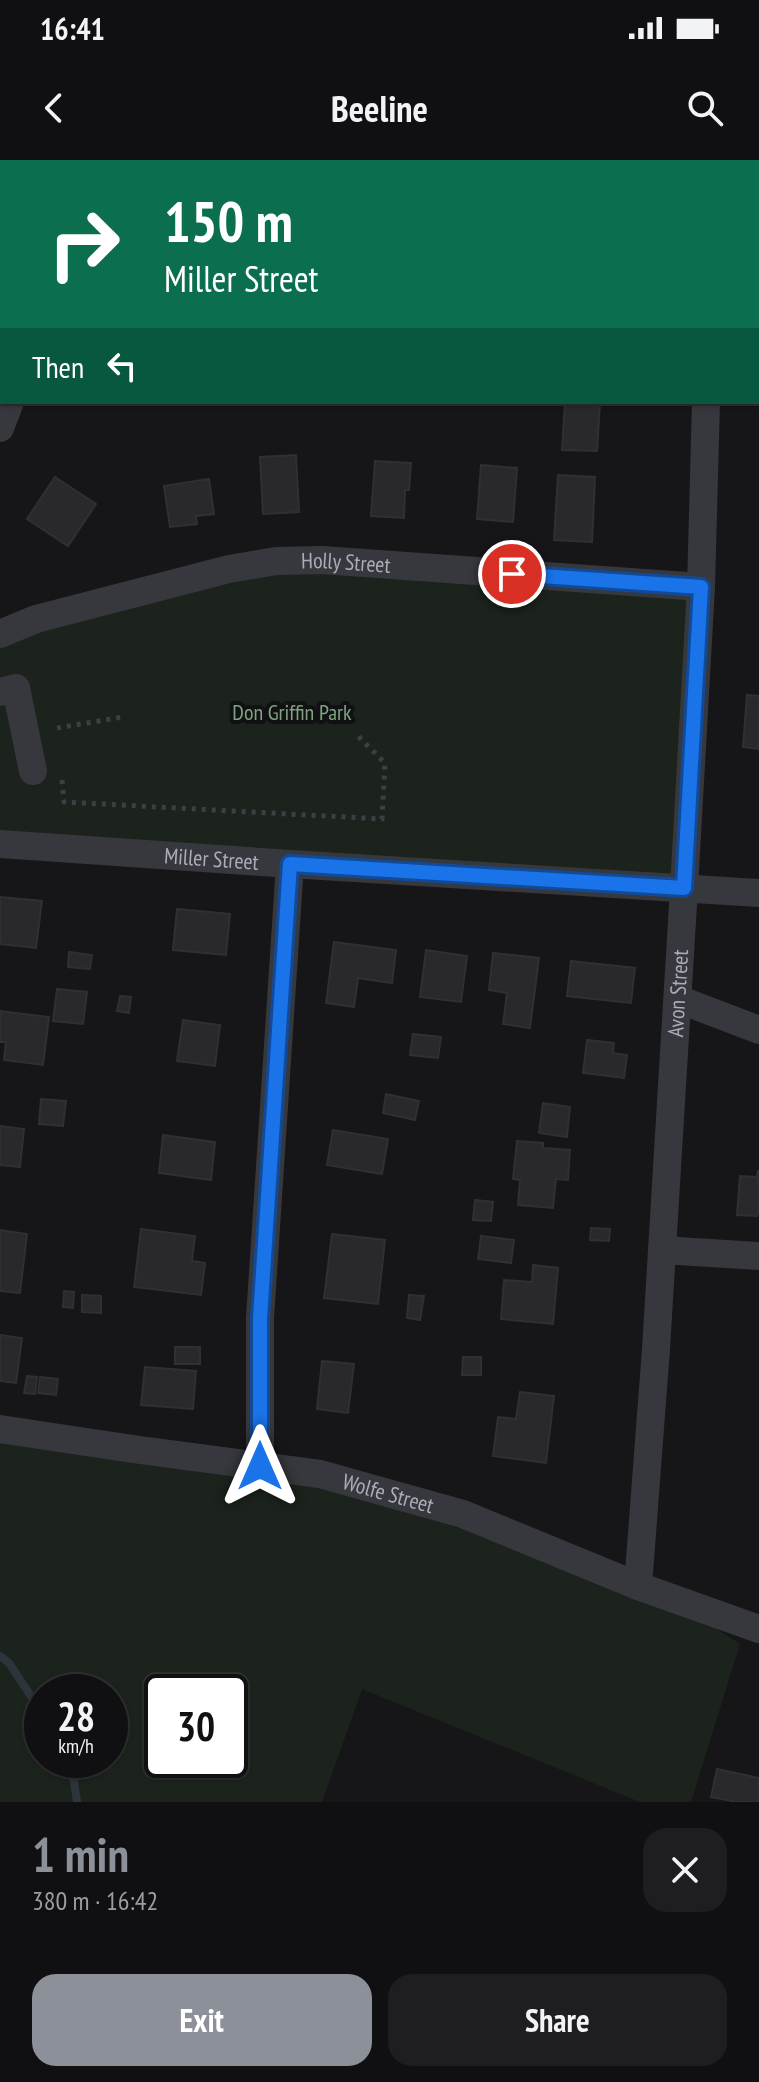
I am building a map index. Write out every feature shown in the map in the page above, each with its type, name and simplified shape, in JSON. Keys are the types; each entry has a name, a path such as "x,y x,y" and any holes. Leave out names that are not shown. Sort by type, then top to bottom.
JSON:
{"street":[{"path":"0,428 9,404"},
{"name":"Avon Street","path":"638,1586 678,999 701,587 706,404"},
{"name":"Holly Street","path":"0,634 36,619 229,569 276,561 322,560 701,587"},
{"path":"0,692 16,688 33,771"},
{"name":"Miller Street","path":"0,844 759,893"},
{"path":"260,1466 260,1318 290,864"},
{"path":"678,999 759,1030"},
{"path":"662,1250 759,1256"},
{"name":"Wolfe Street","path":"0,1429 320,1474 463,1514 638,1586 759,1629"}],"path":[{"path":"57,728 123,717"},
{"path":"62,780 64,802 382,819 385,763 355,733"}],"green space":[{"name":"Don Griffin Park","path":"280,567 693,597 678,879 0,835 0,640"},
{"path":"0,1421 320,1462 620,1565 740,1644 691,1802 640,1802 362,1689 322,1802 0,1802"}],"building":[{"path":"565,404 600,404 597,451 562,450"},
{"path":"296,455 299,512 263,514 260,457"},
{"path":"375,461 411,463 409,490 405,490 404,518 371,516"},
{"path":"481,465 517,468 513,522 477,519"},
{"path":"558,475 595,477 592,542 554,540"},
{"path":"55,477 96,504 68,546 27,519"},
{"path":"209,479 214,514 196,516 197,524 170,527 164,486"},
{"path":"747,695 759,696 759,749 743,747"},
{"path":"0,897 42,901 36,948 0,944"},
{"path":"177,909 230,914 226,955 173,950"},
{"path":"334,942 396,950 392,983 358,978 354,1007 326,1003"},
{"path":"426,950 467,956 461,1002 420,997"},
{"path":"69,952 92,955 90,969 68,967"},
{"path":"493,953 539,958 530,1028 503,1024 507,993 489,990"},
{"path":"571,961 635,968 631,1003 567,996"},
{"path":"57,989 87,992 83,1024 53,1021"},
{"path":"120,996 131,997 129,1013 117,1011"},
{"path":"0,1011 49,1017 43,1065 4,1060 6,1042 0,1042"},
{"path":"183,1020 220,1025 215,1066 177,1061"},
{"path":"413,1034 441,1037 438,1058 410,1055"},
{"path":"587,1040 614,1043 613,1053 627,1055 624,1078 583,1073"},
{"path":"386,1094 419,1101 415,1120 383,1113"},
{"path":"41,1099 66,1101 63,1126 39,1124"},
{"path":"543,1103 570,1107 567,1137 539,1133"},
{"path":"0,1126 24,1129 20,1167 0,1165"},
{"path":"333,1130 388,1139 382,1174 327,1165"},
{"path":"163,1135 215,1142 211,1180 159,1173"},
{"path":"517,1141 543,1143 543,1148 570,1150 568,1180 556,1179 553,1208 518,1205 520,1180 513,1179"},
{"path":"758,1170 757,1216 737,1215 740,1176 757,1177"},
{"path":"475,1200 493,1202 491,1221 473,1220"},
{"path":"591,1228 610,1229 609,1241 590,1240"},
{"path":"141,1229 195,1236 192,1261 205,1263 201,1295 134,1287"},
{"path":"0,1230 27,1234 20,1293 0,1291"},
{"path":"332,1234 385,1240 378,1304 324,1298"},
{"path":"481,1236 514,1240 511,1263 478,1259"},
{"path":"533,1265 558,1268 553,1324 501,1319 504,1280 532,1282"},
{"path":"64,1291 74,1292 73,1308 63,1307"},
{"path":"82,1295 101,1296 101,1313 82,1312"},
{"path":"409,1295 424,1296 420,1320 407,1318"},
{"path":"0,1335 22,1338 16,1383 0,1381"},
{"path":"175,1347 200,1347 200,1364 175,1364"},
{"path":"463,1357 481,1357 481,1375 462,1375"},
{"path":"322,1361 354,1364 348,1413 317,1409"},
{"path":"145,1367 196,1371 193,1409 141,1405"},
{"path":"27,1376 37,1377 35,1394 24,1393"},
{"path":"40,1377 58,1379 56,1395 38,1393"},
{"path":"520,1392 554,1396 546,1463 493,1456 498,1417 516,1419"},
{"path":"717,1769 759,1778 759,1802 711,1797"}],"waterway":[{"path":"0,1656 9,1663 24,1686"},
{"path":"73,1778 77,1802"}],"route":[{"path":"260,1466 260,1318 290,864 684,888 701,587 512,574"}]}
